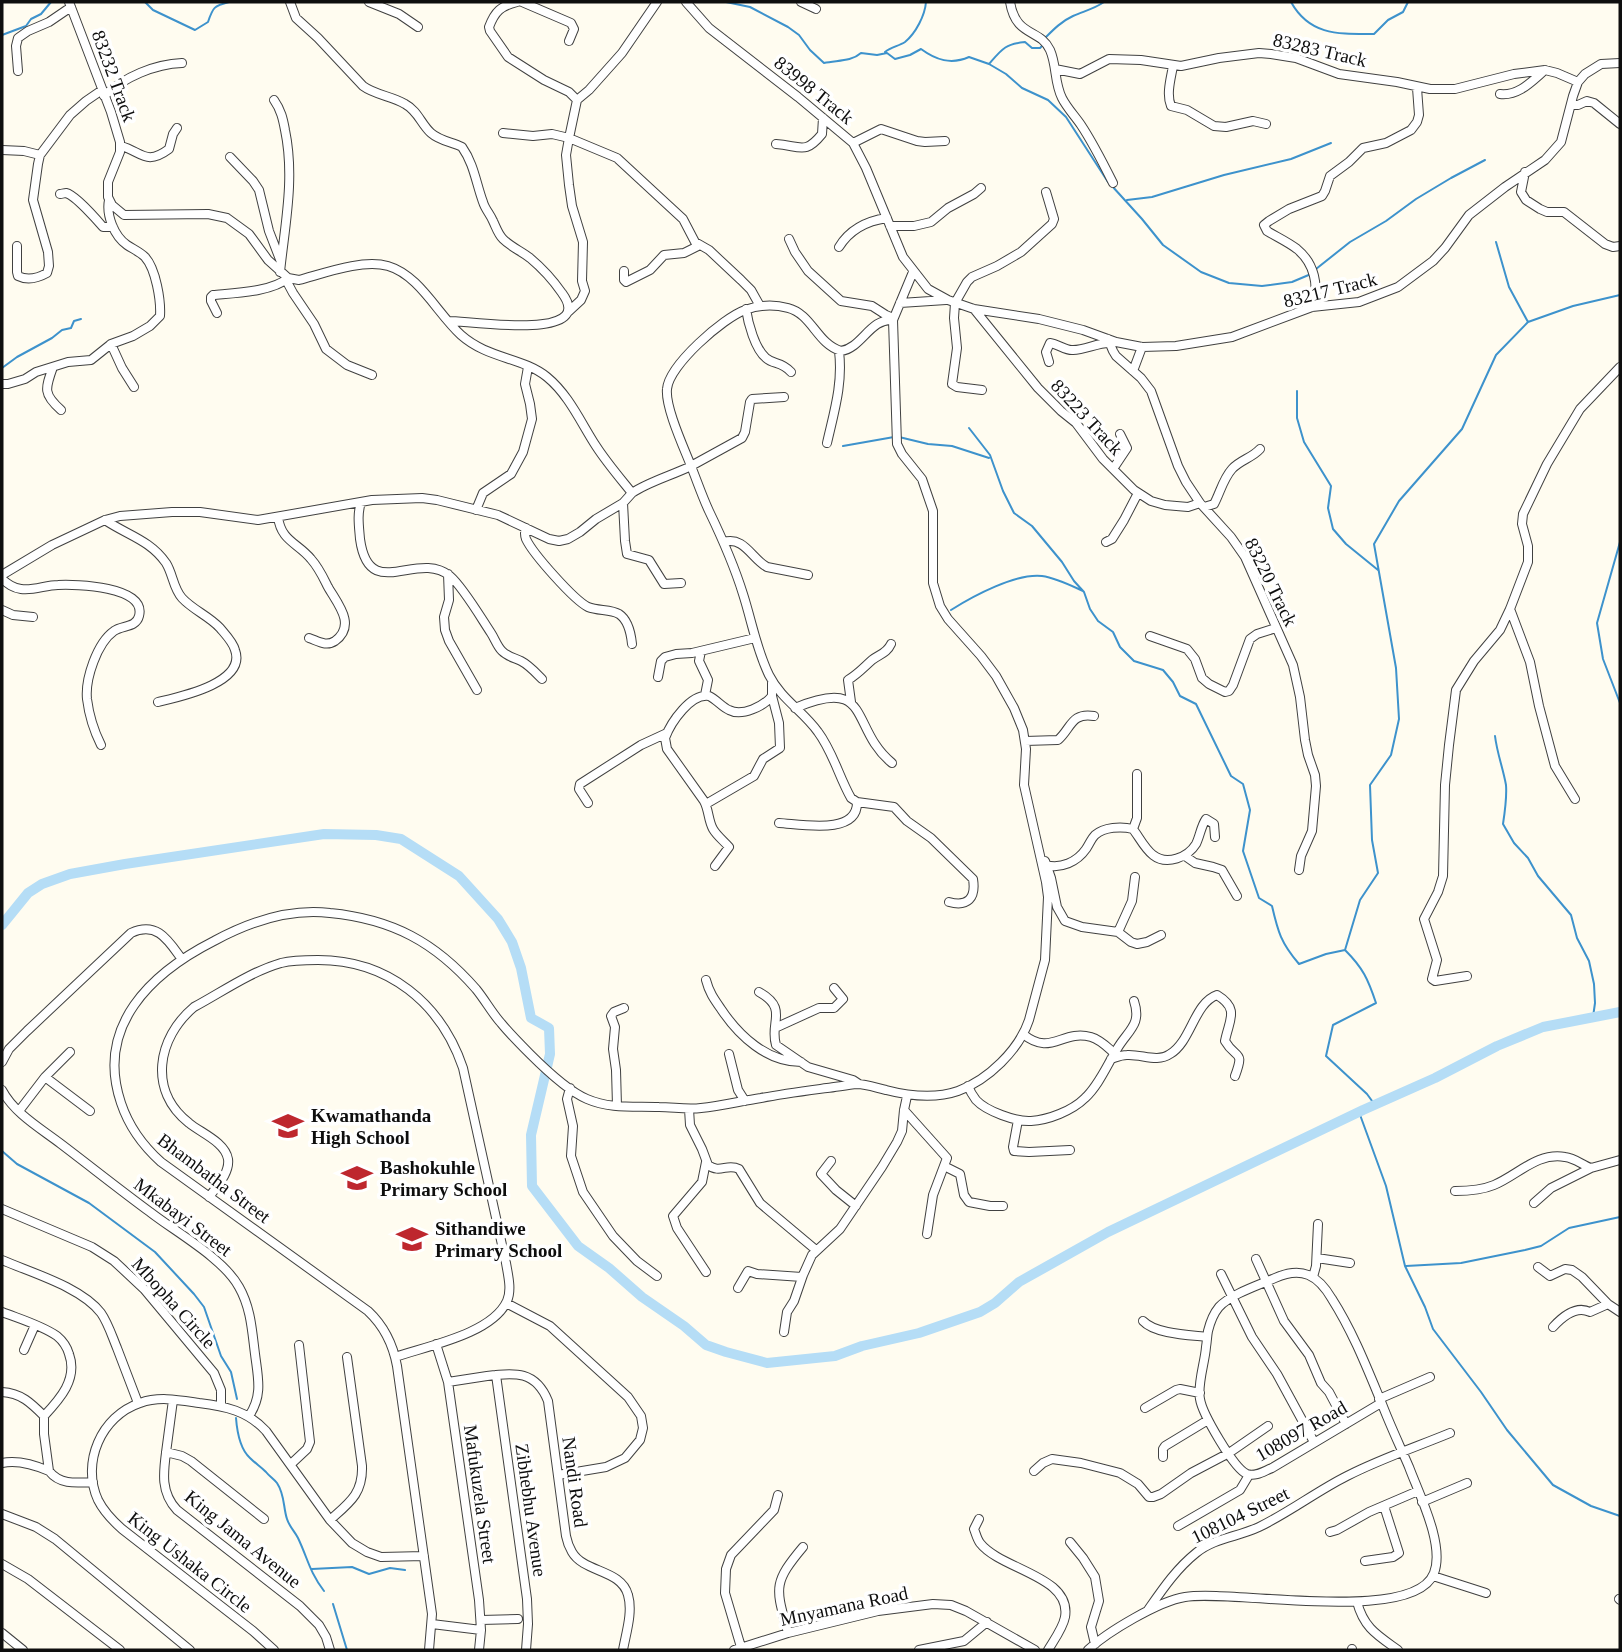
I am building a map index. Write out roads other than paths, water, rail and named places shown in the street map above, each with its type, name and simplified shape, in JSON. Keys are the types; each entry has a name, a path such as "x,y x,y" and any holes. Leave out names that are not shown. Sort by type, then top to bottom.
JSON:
{"street":[{"path":"290,2 299,22 318,38 363,86 406,104 432,134 462,147 474,170 485,206 501,237 529,257 551,279 566,299 568,311"},
{"path":"369,2 399,14 418,27"},
{"path":"569,41 574,29 571,23 519,2 497,10 489,27 508,57 569,92 577,100"},
{"path":"448,321 528,326 564,317 581,300 584,291 582,237 572,206 566,161 577,100 622,53 657,2"},
{"name":"83998 Track","path":"686,2 709,28 853,144 866,168 903,257 913,272"},
{"path":"801,2 816,9"},
{"path":"1010,2 1020,26 1040,38 1051,51 1057,84 1063,98 1082,125 1113,183"},
{"path":"18,71 18,38 53,20 70,4"},
{"name":"83232 Track","path":"70,4 121,146 109,177 108,210 113,227"},
{"name":"83283 Track","path":"1055,69 1080,74 1113,58 1173,66 1259,53 1296,58 1339,74 1438,90 1455,89 1514,74 1545,70 1578,82"},
{"path":"17,246 18,276 24,279 32,278 49,271 46,244 33,200 36,171 40,155 70,115 86,101 118,85 154,68 182,62"},
{"path":"1578,82 1601,64 1620,62"},
{"path":"1173,66 1169,93 1171,106 1187,110 1214,126 1231,126 1252,121 1266,124"},
{"path":"1500,94 1510,95 1521,90 1545,70"},
{"name":"83217 Track","path":"913,272 928,289 974,309 1039,319 1083,330 1109,341 1142,347 1176,346 1233,337 1312,307 1359,302 1388,292 1406,282 1440,255 1469,215 1545,160 1561,142 1578,82"},
{"path":"1312,307 1316,287 1308,262 1297,249 1267,231 1264,225 1289,209 1322,195 1328,178 1363,148 1391,141 1408,132 1419,115 1417,88"},
{"path":"274,100 282,114 290,153 289,195 280,272"},
{"path":"1572,105 1587,101 1594,103 1620,124"},
{"path":"776,144 809,147 823,133 823,118"},
{"path":"121,146 144,157 156,156 169,149 177,128"},
{"path":"853,144 881,130 917,141 945,141"},
{"path":"503,133 533,136 552,134 569,138 617,158 683,219 693,239 709,250 747,287 760,306"},
{"path":"2,150 40,155"},
{"path":"230,157 258,190 281,262"},
{"path":"1525,172 1521,192 1530,204 1544,211 1564,212 1598,240 1613,247 1620,246"},
{"path":"839,247 853,231 871,221 914,226 931,222 981,188"},
{"path":"982,390 957,387 953,384 957,348 952,301 970,279 1021,252 1052,224 1054,219 1046,192"},
{"path":"2,384 25,379 37,372 74,361 91,360 111,344 134,336 155,323 161,314 156,282 148,261 123,242 113,227 103,227 69,195 60,194"},
{"path":"109,200 115,209 124,215 208,214 227,218 249,234 268,260 287,279 326,349 347,365 372,375"},
{"path":"789,239 803,265 841,302 872,306 893,319"},
{"path":"624,271 626,282 650,270 664,255 684,253 699,245"},
{"path":"217,313 211,301 213,295 255,290 287,279 299,279 367,264 399,270 411,278 459,334 482,350 540,372 555,384 632,494"},
{"path":"759,992 776,1008 776,1045 801,1062 859,1084 907,1096 950,1093 968,1086 998,1065 1015,1045 1029,1020 1043,969 1047,890 1024,785 1025,741 1020,719 1003,686 944,613 936,598 933,575 933,511 922,479 902,454 896,438 893,319 913,272"},
{"name":"83217 Track","path":"900,303 952,301"},
{"path":"893,319 882,321 851,348 839,351 828,345 804,316 796,311 775,305 746,309 709,334 676,369 668,383 667,401 704,500 724,542 743,594 755,638 772,680 784,698 813,725 822,738 849,795 856,802 894,807 907,821 932,838 969,875 974,883 971,897 962,904 949,902"},
{"path":"746,309 750,329 763,355 768,360 781,363 791,372"},
{"name":"83223 Track","path":"974,309 1038,388 1076,423 1098,453 1138,493 1165,505 1202,505"},
{"path":"1049,362 1046,352 1050,343 1072,351 1109,341"},
{"name":"83220 Track","path":"1109,341 1116,356 1151,391 1186,482 1245,558 1295,672 1305,740 1316,780 1312,831 1301,856 1299,870"},
{"path":"111,344 124,373 134,387"},
{"path":"1133,371 1142,347"},
{"path":"827,443 837,404 839,351"},
{"path":"53,367 47,394 61,410"},
{"path":"476,510 483,492 511,474 523,452 531,419 525,384 527,367"},
{"path":"1467,976 1435,981 1432,979 1437,960 1424,919 1443,876 1445,785 1455,695 1466,673 1500,630 1528,562 1528,546 1522,519 1529,499 1575,416 1620,367"},
{"path":"101,745 87,698 94,661 106,638 117,629 137,622 139,607 133,599 115,590 60,585 21,589 12,586 2,577 51,545 105,520 120,516 180,512 211,513 253,520 382,499 422,498 498,515 550,539 564,540 580,532 645,486 675,475 742,438 751,399 784,397"},
{"path":"1113,469 1126,449 1120,434"},
{"path":"1202,505 1214,504 1232,469 1260,449"},
{"path":"1106,541 1112,539 1138,493"},
{"path":"1188,507 1195,495"},
{"path":"361,502 358,519 362,550 365,560 371,566 381,572 391,573 429,567 448,575 467,597 501,650 527,665 541,679"},
{"path":"623,503 627,554 649,560 664,584 681,583"},
{"path":"278,517 284,535 316,564 344,614 344,628 335,641 324,644 309,639"},
{"path":"105,520 142,540 156,552 169,568 175,588 182,598 219,627 235,649 237,659 232,670 212,685 158,702"},
{"path":"526,528 526,537 533,549 574,596 587,606 618,614 623,618 630,631 632,643"},
{"path":"724,542 736,541 750,550 763,566 808,575"},
{"path":"448,575 449,600 444,617 445,630 477,690"},
{"path":"1510,609 1532,669 1555,766 1575,799"},
{"path":"2,610 13,615 33,617"},
{"path":"1150,636 1186,649 1195,659 1202,678 1225,692 1233,685 1250,639 1276,628"},
{"path":"658,677 663,658 755,638"},
{"path":"891,644 885,652 848,680 851,702 863,720 873,744 892,763"},
{"path":"701,650 699,661 708,680 705,695"},
{"path":"706,804 754,776 764,758 780,748 772,680"},
{"path":"588,803 579,789 580,784 667,733 696,698 705,695 714,698 735,713 764,704 772,696"},
{"path":"795,708 816,699 830,697 851,702"},
{"path":"1025,741 1058,740 1074,720 1085,715 1094,716"},
{"path":"667,733 667,749 706,804 712,826 729,847 715,866"},
{"path":"1133,829 1138,818 1136,774"},
{"path":"779,823 808,827 840,823 855,813 856,802"},
{"path":"1046,865 1059,866 1076,859 1100,832 1119,828 1133,829 1153,855 1168,860 1185,856 1195,844 1206,819 1214,824 1215,837"},
{"path":"1038,854 1046,865 1060,914 1065,921 1082,928 1118,932 1136,944 1147,942 1161,934"},
{"path":"1185,856 1195,863 1222,870 1237,896"},
{"path":"1118,932 1132,901 1135,877"},
{"name":"Bhambatha Street","path":"429,1650 432,1624 424,1556 395,1357 387,1335 368,1311 161,1162 141,1142 129,1125 115,1080 117,1047 132,1008 152,983 181,958 243,926 289,914 328,912 378,922 428,944 453,965 478,992 506,1030 553,1077 587,1099 609,1106 689,1109 859,1084"},
{"path":"2,1062 9,1049 131,933 143,929 159,932 181,958"},
{"path":"209,1197 227,1171 227,1156 222,1147 176,1110 169,1099 162,1075 163,1055 171,1035 178,1023 194,1007 261,971 283,963 307,960 340,961 369,968 389,977 420,999 435,1015 456,1050 463,1068 506,1263 509,1292 506,1303 495,1317 483,1326 395,1357"},
{"path":"706,980 711,995 744,1037 770,1054 801,1062"},
{"path":"775,1028 819,1008 834,1009 843,999 834,988"},
{"path":"1113,1056 1156,1058 1169,1055 1181,1045 1210,998 1217,995 1232,1010 1225,1041 1240,1058 1235,1076"},
{"path":"968,1086 982,1105 1017,1120 1041,1120 1061,1113 1087,1097 1121,1042 1132,1030 1138,1012 1134,1001"},
{"path":"617,1106 613,1049 615,1027 611,1016 624,1008"},
{"path":"1023,1034 1044,1044 1073,1036 1088,1037 1100,1041 1113,1056"},
{"path":"19,1111 45,1077 69,1052"},
{"path":"729,1054 738,1090 745,1101"},
{"path":"821,1089 832,1073"},
{"path":"45,1077 90,1111"},
{"name":"Mkabayi Street","path":"2,1090 19,1111 230,1273 243,1295 251,1320 259,1390 256,1404 249,1416"},
{"path":"572,1090 567,1100 573,1126 571,1156 583,1192 613,1236 637,1261 657,1276"},
{"path":"783,1332 786,1316 812,1255 834,1236 882,1167 901,1134 907,1096"},
{"path":"689,1109 690,1125 709,1166 716,1169 733,1166 739,1169 760,1203 817,1250"},
{"path":"904,1110 947,1160 933,1195 927,1234"},
{"path":"1017,1120 1014,1152 1070,1150"},
{"path":"1455,1191 1494,1185 1528,1165 1548,1157 1566,1157 1591,1168"},
{"path":"1534,1203 1551,1188 1591,1168 1620,1160"},
{"path":"831,1161 821,1174 856,1206"},
{"path":"706,1162 702,1182 673,1216 677,1228 706,1272"},
{"path":"944,1166 961,1175 963,1192 969,1202 1003,1206"},
{"name":"Mbopha Circle","path":"2,1209 92,1247 127,1272 214,1373 221,1390 220,1405"},
{"path":"1092,1647 1112,1631 1177,1598 1205,1595 1357,1602 1408,1595 1424,1587 1433,1576 1437,1557 1436,1544 1419,1491 1358,1346 1335,1303 1313,1277 1317,1258 1318,1224"},
{"path":"1317,1258 1350,1264"},
{"path":"1256,1259 1284,1321 1312,1360 1321,1383 1329,1392 1346,1424"},
{"path":"2,1260 71,1289 95,1307 110,1330 138,1403 156,1399 220,1405 249,1416 266,1431 330,1520 352,1543 374,1555 390,1558 424,1556"},
{"path":"1538,1267 1550,1276 1565,1269 1575,1271 1608,1304 1620,1312"},
{"path":"738,1288 748,1271 802,1278"},
{"name":"108097 Road","path":"1313,1277 1289,1273 1266,1282 1233,1297 1217,1310 1212,1321 1207,1337 1200,1401 1208,1420 1237,1467 1250,1475 1272,1468 1380,1401 1430,1377"},
{"path":"1221,1274 1252,1337 1277,1374 1314,1442"},
{"path":"506,1303 555,1331 638,1409 643,1429 640,1440 625,1458 606,1467 558,1475"},
{"path":"1553,1326 1561,1318 1577,1310 1590,1312 1608,1304"},
{"path":"2,1312 55,1335 64,1342 71,1359 72,1371 66,1389 44,1416 48,1471"},
{"path":"1143,1321 1147,1326 1156,1329 1207,1337"},
{"path":"24,1350 34,1325"},
{"name":"Mafukuzela Street","path":"436,1343 448,1382 481,1620 479,1650"},
{"path":"291,1464 307,1449 310,1442 299,1345"},
{"path":"330,1520 352,1500 361,1479 362,1466 347,1357"},
{"name":"Nandi Road","path":"448,1382 512,1373 526,1376 537,1383 545,1393 566,1536 571,1551 582,1562 616,1579 627,1592 629,1612 623,1650"},
{"name":"Zibhebhu Avenue","path":"496,1375 527,1599 526,1650"},
{"path":"1145,1408 1176,1390 1200,1393"},
{"path":"2,1392 25,1399 44,1416"},
{"name":"King Jama Avenue","path":"173,1400 163,1472 168,1498 174,1507 300,1606 319,1625 330,1650"},
{"name":"King Ushaka Circle","path":"138,1403 116,1417 106,1428 95,1451 93,1482 107,1515 274,1650"},
{"path":"1163,1457 1165,1446 1208,1420"},
{"path":"1034,1471 1043,1462 1052,1459 1114,1470 1130,1478 1147,1495 1153,1497 1229,1453 1268,1426"},
{"name":"108104 Street","path":"1148,1611 1179,1569 1204,1547 1253,1530 1351,1474 1450,1433"},
{"path":"166,1452 188,1459 264,1519"},
{"path":"2,1463 14,1462 38,1467 62,1481 93,1482"},
{"path":"1178,1526 1240,1490 1250,1475"},
{"path":"1422,1502 1467,1483"},
{"path":"1330,1532 1419,1491"},
{"path":"737,1648 725,1592 726,1569 731,1555 774,1510 778,1496"},
{"path":"1365,1562 1393,1558 1399,1553 1384,1506"},
{"path":"2,1514 36,1527 55,1539 190,1650"},
{"path":"979,1519 974,1527 982,1545 999,1558 1045,1581 1061,1595 1066,1609 1064,1620 1048,1650"},
{"path":"1070,1542 1095,1577 1099,1601 1091,1627 1092,1647"},
{"path":"788,1633 779,1600 779,1585 785,1569 803,1547"},
{"path":"2,1564 39,1587 120,1650"},
{"path":"1433,1576 1486,1593"},
{"path":"1357,1602 1366,1625 1398,1650"},
{"name":"Mnyamana Road","path":"737,1648 878,1611 944,1604 957,1607 987,1622 1035,1650"},
{"path":"481,1620 518,1619"},
{"path":"919,1650 964,1642 987,1622"},
{"path":"432,1624 481,1630"},
{"path":"2,1633 23,1650"}],"waterway":[{"path":"2,35 26,26 51,2"},
{"path":"145,2 153,10 195,30 208,22 215,8 229,2"},
{"path":"726,2 750,7 788,27 799,35 824,63 848,59 861,53 887,53 895,59 921,49 944,60 956,61 969,57 989,64 1001,51 1013,44 1025,42 1032,48 1040,48 1043,45"},
{"path":"885,52 905,42 913,34 922,18 926,2"},
{"path":"1046,37 1065,20 1104,2"},
{"path":"1291,2 1299,13 1316,27 1337,33 1361,34 1374,34 1388,20 1403,12 1408,2"},
{"path":"989,64 1022,88 1048,100 1066,117 1108,182"},
{"path":"1127,200 1152,197 1224,175 1291,159 1331,143"},
{"path":"1316,269 1350,242 1416,199 1485,160"},
{"path":"1112,186 1163,245 1201,272 1229,283 1262,286 1292,282 1311,274"},
{"path":"1496,242 1509,287 1528,322"},
{"path":"1345,950 1360,900 1378,873 1372,840 1370,785 1391,755 1399,719 1396,668 1374,544 1399,501 1462,429 1496,355 1528,322 1573,306 1620,295"},
{"path":"2,368 62,330 71,328 74,321 81,319"},
{"path":"1297,391 1297,418 1304,442 1331,486 1328,508 1333,529 1346,544 1378,570"},
{"path":"969,428 990,455 1014,513 1032,526 1062,562 1084,592 1098,621 1113,632 1120,647 1134,661 1163,670 1180,696 1196,704 1231,776 1243,784 1250,810 1243,851 1259,898 1272,906 1281,937 1293,957 1299,964 1345,950 1364,974 1376,1003 1333,1025 1326,1056 1367,1094 1375,1105"},
{"path":"843,446 894,437"},
{"path":"899,437 952,446 989,458"},
{"path":"1620,542 1597,623 1603,659 1620,703"},
{"path":"951,610 995,587 1032,576 1052,578 1083,591"},
{"path":"1495,736 1506,785 1503,824 1538,876 1571,915 1577,938 1589,961 1594,984 1593,1017"},
{"path":"2,925 28,893 42,884 70,874 324,834 376,835 401,839 459,876 498,919 512,942 521,968 531,1018 549,1028 550,1054 531,1135 532,1186 578,1246 609,1268 642,1297 706,1345 767,1363 835,1356 862,1346 919,1333 980,1312 1019,1282 1108,1232 1435,1078 1497,1046 1543,1027 1620,1012"},
{"path":"1359,1112 1386,1186 1405,1266 1433,1329 1507,1430 1553,1485 1591,1506 1620,1516"},
{"path":"2,1151 17,1164 89,1203 155,1252 204,1307 221,1356 231,1372 237,1399"},
{"path":"1406,1266 1461,1263 1525,1250 1541,1246 1569,1228 1620,1217"},
{"path":"236,1418 241,1445 280,1488 288,1522 324,1591"},
{"path":"312,1569 352,1567 369,1574 390,1568 405,1570"},
{"path":"333,1604 347,1650"}],"place":[{"name":"Kwamathanda High School","path":"288,1126"},
{"name":"Bashokuhle Primary School","path":"357,1178"},
{"name":"Sithandiwe Primary School","path":"412,1239"}]}
